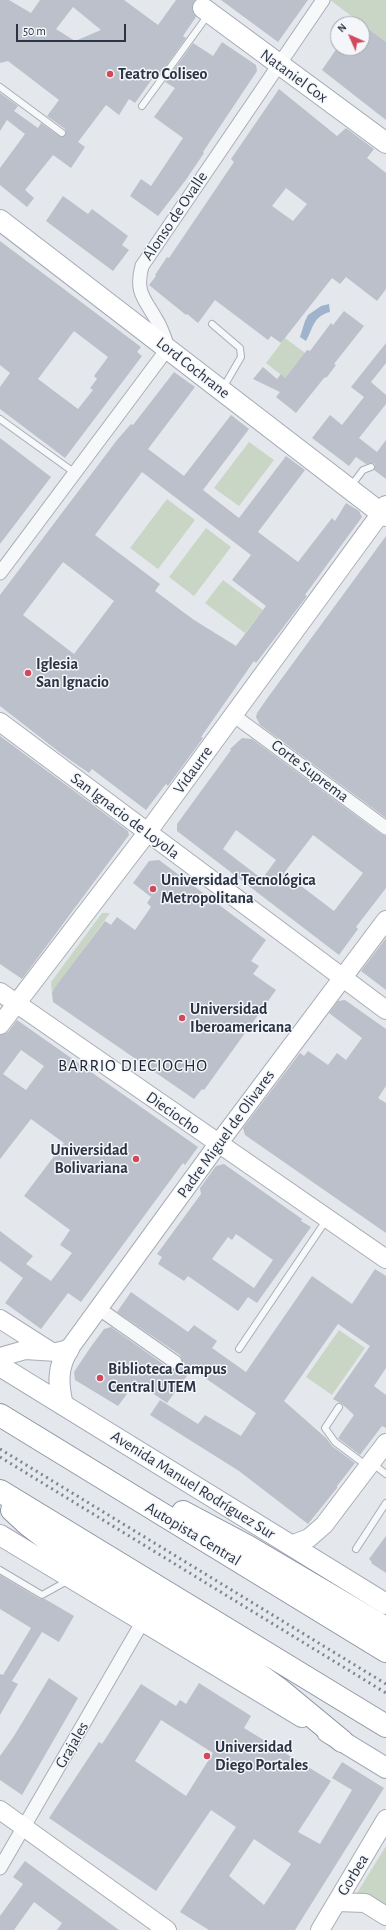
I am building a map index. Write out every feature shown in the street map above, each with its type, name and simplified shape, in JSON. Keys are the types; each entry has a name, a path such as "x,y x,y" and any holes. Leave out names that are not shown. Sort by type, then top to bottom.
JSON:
{"highway":[{"name":"Autopista Central","path":"0,1415 386,1651"},
{"path":"113,1485 177,1509 202,1522 386,1628"},
{"path":"0,1491 386,1726"},
{"path":"0,1497 27,1524 50,1542 240,1661 279,1689 342,1741"}],"main road":[{"name":"Nataniel Cox","path":"206,10 386,144"},
{"name":"Lord Cochrane","path":"0,220 349,488 384,512"},
{"path":"60,1350 62,1362 59,1372 60,1394 64,1405"},
{"name":"Avenida Manuel Rodríguez Sur","path":"0,1366 386,1604"},
{"path":"0,1535 386,1768"}],"street":[{"name":"Alonso de Ovalle","path":"168,348 161,327 142,297 139,282 142,266 323,0"},
{"path":"0,573 168,348"},
{"name":"Vidaurre","path":"0,1025 147,833 384,512"},
{"name":"Corte Suprema","path":"234,714 386,828"},
{"name":"San Ignacio de Loyola","path":"0,722 386,1010"},
{"name":"Padre Miguel de Olivares","path":"60,1350 98,1308 218,1144 386,920"},
{"name":"Dieciocho","path":"0,992 218,1144 328,1218 386,1260"},
{"path":"98,1308 175,1362"},
{"path":"0,1319 60,1350"},
{"path":"0,1356 25,1350 60,1350"},
{"path":"291,1545 300,1542 317,1532 386,1443"},
{"name":"Grajales","path":"0,1868 143,1621"},
{"path":"0,1810 168,1930"},
{"name":"Gorbea","path":"320,1930 386,1819"},
{"path":"337,1902 365,1903 386,1916"}],"lane":[{"path":"142,106 206,10"},
{"path":"0,87 62,133"},
{"path":"212,324 240,348 242,352 241,357 222,390"},
{"path":"0,419 75,473"},
{"path":"349,488 363,470 371,467"},
{"path":"239,1349 328,1218"},
{"path":"339,1407 325,1428 335,1442 386,1474"},
{"path":"356,1549 386,1503"},
{"path":"0,1570 42,1595 73,1579"}],"green space":[{"path":"330,0 386,0 386,42 370,30 370,16 351,16"},
{"path":"285,338 305,353 285,378 266,363"},
{"path":"249,442 274,460 239,506 214,488"},
{"path":"167,499 195,520 158,569 130,548"},
{"path":"206,528 231,547 194,596 169,577"},
{"path":"223,580 263,610 245,633 205,603"},
{"path":"102,913 110,913 52,993 51,982"},
{"path":"339,1330 365,1348 332,1395 306,1377"},
{"path":"386,1846 386,1907 357,1893"}],"water":[{"path":"329,304 330,312 324,314 317,320 306,341 300,337 308,315 321,306"}],"building":[{"path":"0,0 9,0 31,13 40,0 124,0 158,25 176,0 195,0 192,7 193,13 196,17 183,36 186,38 158,77 155,75 135,103 129,99 119,115 106,105 78,142 85,147 71,168 53,155 25,190 34,198 27,207 0,185 0,168 25,134 7,120 0,131 0,93 18,106 14,111 38,128 41,123 61,137 64,137 66,133 65,129 47,116 59,100 8,61 0,63","holes":["73,7 101,30 75,41 56,29"]},
{"path":"221,0 308,0 278,42"},
{"path":"370,30 386,42 386,120 322,70 332,56 370,56"},
{"path":"222,42 256,65 257,71 185,181 158,216 130,196 141,179 151,186 183,138 154,117 175,88 165,82 193,43 213,56"},
{"path":"279,89 337,136 346,128 374,149 367,158 386,173 386,289 377,301 346,277 340,284 332,278 281,343 271,336 268,340 215,300 198,323 149,285 234,162 231,159","holes":["286,188 307,204 293,221 272,206"]},
{"path":"63,196 88,214 92,209 128,236 122,245 129,250 113,271 46,221"},
{"path":"0,241 141,347 137,352 142,356 65,458 0,409 0,387 10,373 0,365","holes":["74,331 108,357 94,376 97,379 90,388 93,390 78,409 38,379"]},
{"path":"344,311 364,326 334,364 336,365 327,377 324,378 296,413 276,397 280,392 253,379 263,367 277,379 281,374 285,378 307,350 310,351 331,323 333,325"},
{"path":"386,343 386,363 371,382 386,395 386,404 359,438 377,452 386,440 386,479 374,470 374,463 366,464 356,457 349,466 312,438 330,415 342,425 364,397 351,387"},
{"path":"174,372 195,387 148,449 184,476 231,415 249,429 203,490 239,518 286,456 305,470 258,532 298,562 332,518 335,521 346,503 359,511 362,517 305,595 307,596 256,663 254,661 201,737 203,738 168,786 166,784 146,810 92,769 89,773 63,755 0,706 0,595 117,440 131,424 133,425","holes":["142,472 251,555 232,580 266,606 236,646 194,620 155,591 160,584 95,535","63,562 114,601 74,654 23,615"]},
{"path":"0,438 51,477 0,544"},
{"path":"386,536 386,818 260,725 256,717 266,700"},
{"path":"0,736 128,831 129,835 22,979 0,964"},
{"path":"242,738 252,739 381,834 386,836 386,888 356,927 358,929 339,955 177,831 177,824 231,750 230,749","holes":["236,830 276,860 262,879 223,849","313,835 363,873 334,911 284,873"]},
{"path":"159,860 266,940 251,961 259,966 253,974 276,990 204,1090 202,1089 194,1099 53,1002 52,993 56,986 105,921 111,925 117,917 135,930 151,907 147,903 151,897 133,883 149,861"},
{"path":"386,938 386,990 361,971"},
{"path":"345,1000 386,1029 386,1086 378,1098 386,1103 386,1233 245,1135 243,1128 300,1053 304,1056 308,1051 328,1065 337,1053 346,1060 362,1038 329,1013 338,1001"},
{"path":"17,1020 198,1147 185,1165 183,1163 81,1302 68,1293 41,1329 5,1303 23,1278 0,1261 0,1231 33,1256 26,1264 51,1281 72,1253 60,1245 70,1230 24,1196 64,1143 31,1119 0,1159 0,1035 8,1032","holes":["21,1050 44,1066 26,1090 3,1074"]},
{"path":"224,1164 302,1219 301,1221 311,1227 257,1303 248,1297 238,1311 188,1276 184,1281 158,1264 162,1257 157,1254 201,1194 200,1188 216,1166","holes":["236,1234 273,1260 254,1288 212,1259 228,1237 232,1240"]},
{"path":"375,1269 386,1276 386,1368 374,1386 386,1395 386,1428 382,1426 360,1455 338,1438 354,1415 342,1404 333,1399 370,1346 338,1324 284,1401 326,1438 332,1446 355,1463 308,1524 239,1471 150,1415 160,1400 198,1424 205,1415 241,1436 256,1413 192,1369 167,1403 136,1382 118,1406 75,1380 74,1372 90,1348 104,1329 111,1327 170,1369 178,1369 182,1366 182,1359 180,1355 117,1312 131,1292 188,1332 194,1325 217,1341 212,1348 246,1372 312,1276 352,1304"},
{"path":"386,1536 386,1573 371,1563 372,1562 369,1559"},
{"path":"0,1575 40,1599 45,1599 74,1616 59,1642 42,1632 12,1681 18,1684 0,1715 0,1674 3,1675 31,1628 0,1609"},
{"path":"49,1678 78,1698 22,1795 0,1780 0,1756 14,1736"},
{"path":"199,1683 251,1716 244,1728 331,1781 298,1832 320,1844 352,1790 332,1778 342,1762 384,1788 295,1930 209,1930 180,1912 236,1827 211,1810 156,1891 49,1818 99,1742 102,1744 141,1684 176,1706 180,1700 186,1704","holes":["161,1720 213,1753 186,1796 135,1761","254,1839 291,1864 264,1905 229,1876"]},
{"path":"25,1861 119,1930 57,1930 62,1923 34,1902 14,1930 0,1930 0,1916 23,1884 13,1877"}],"railway":[{"path":"0,1449 386,1684"},
{"path":"0,1457 386,1693"}],"place":[{"name":"Teatro Coliseo","path":"110,74"},
{"name":"Iglesia San Ignacio","path":"28,673"},
{"name":"Universidad Tecnológica Metropolitana","path":"153,889"},
{"name":"Universidad Iberoamericana","path":"182,1018"},
{"name":"Universidad Bolivariana","path":"136,1159"},
{"name":"Biblioteca Campus Central UTEM","path":"100,1378"},
{"name":"Universidad Diego Portales","path":"207,1756"}],"district":[{"name":"BARRIO DIECIOCHO","path":"133,1066"}]}
